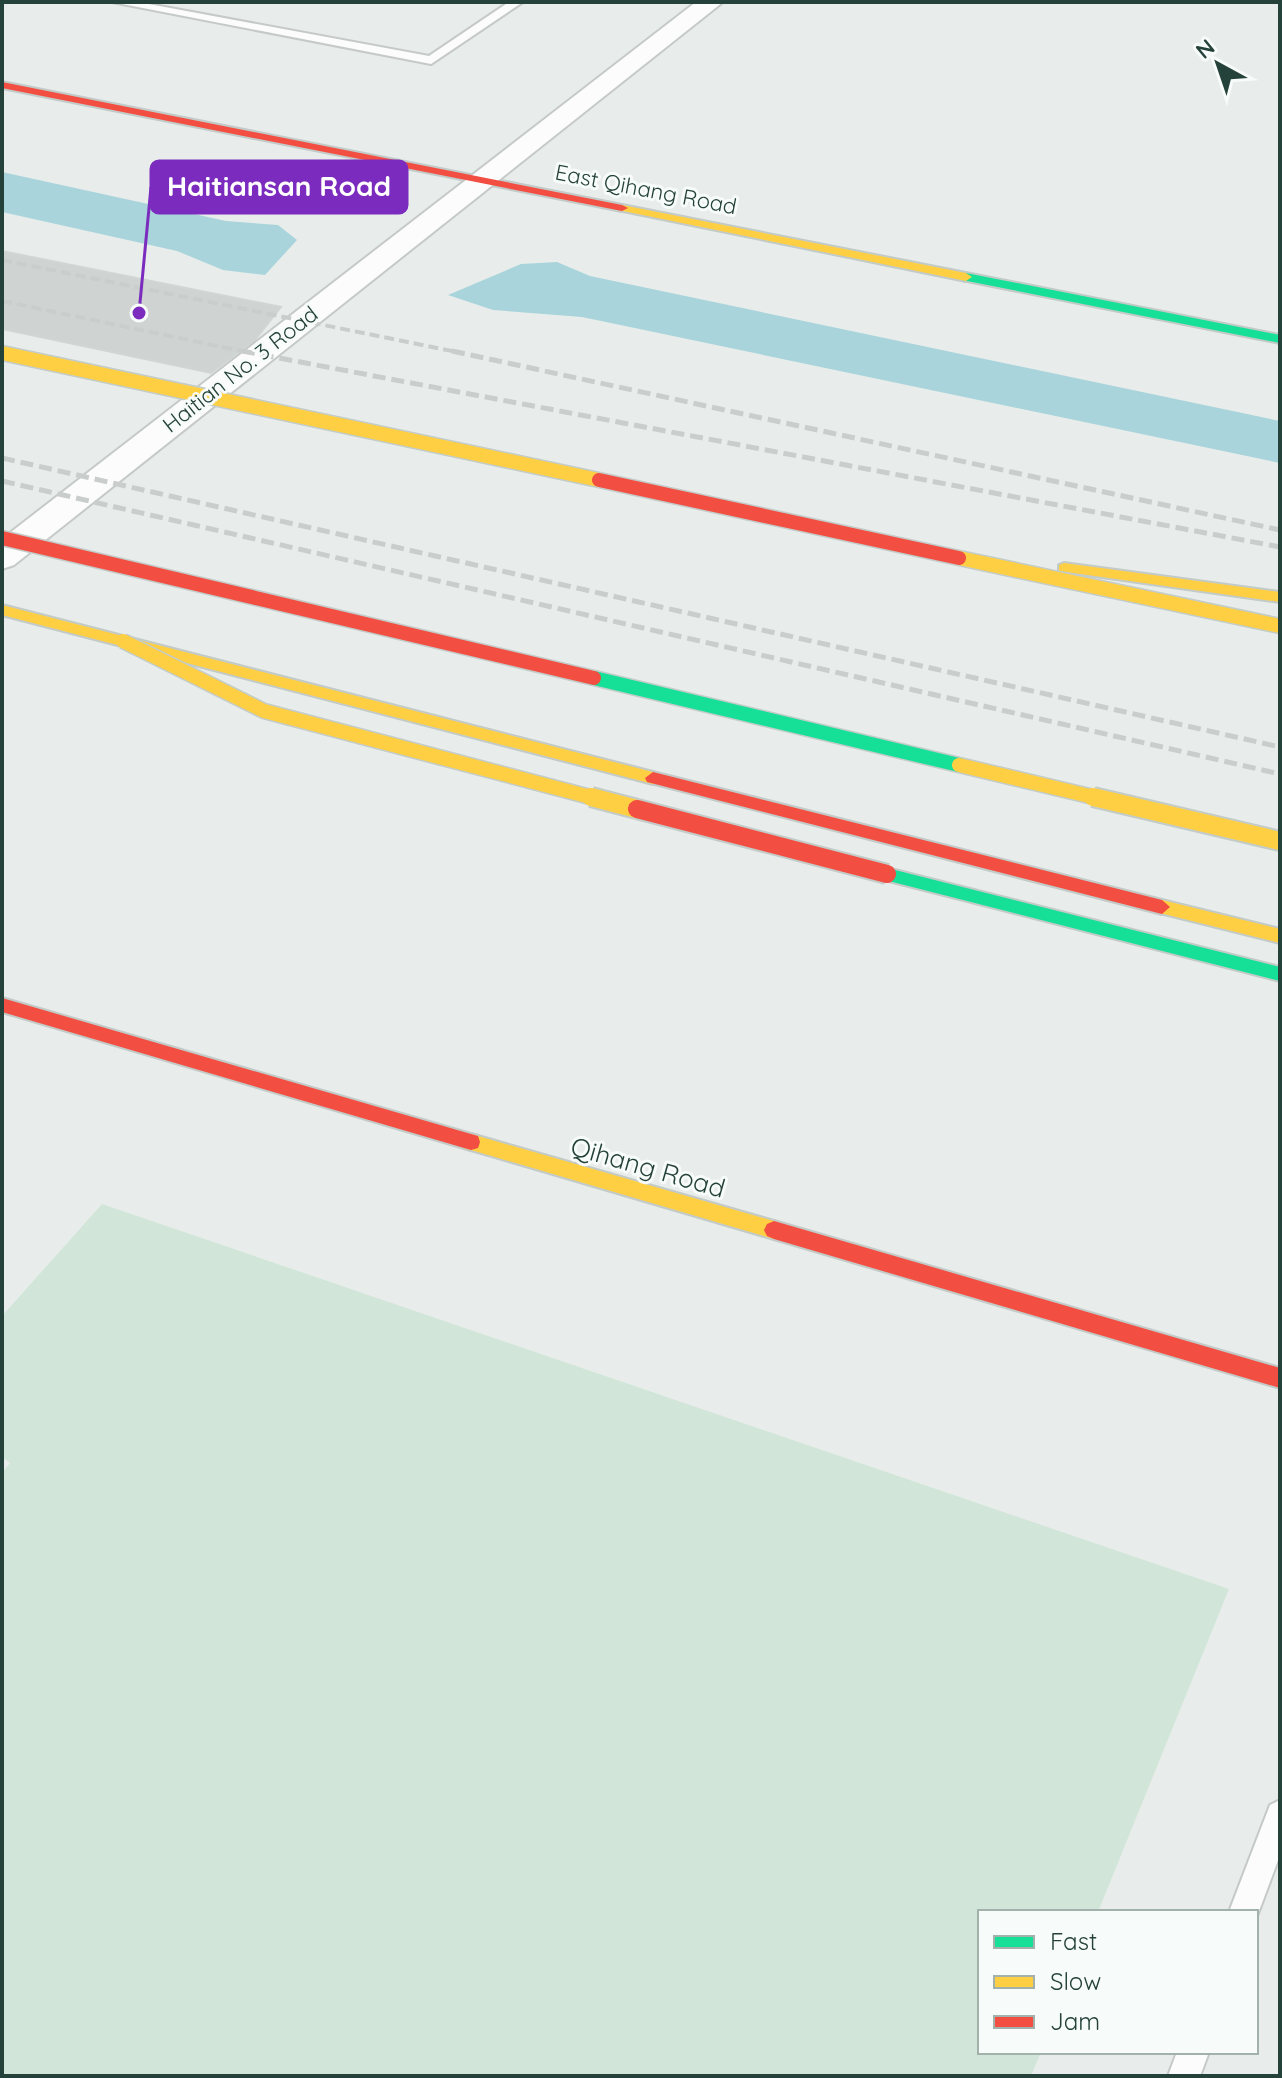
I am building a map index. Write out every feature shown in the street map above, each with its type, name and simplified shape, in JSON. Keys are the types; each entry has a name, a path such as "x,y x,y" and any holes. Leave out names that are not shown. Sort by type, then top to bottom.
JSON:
{"main road":[{"name":"East Qihang Road","path":"2,85 1280,339"},
{"path":"2,353 1280,626"},
{"path":"2,538 1280,841"},
{"path":"947,555 1198,583 1280,597"},
{"path":"2,610 860,832 1280,936"},
{"path":"123,641 264,711 1280,974"},
{"name":"Qihang Road","path":"2,1005 1280,1378"}],"street":[{"name":"Haitian No. 3 Road","path":"2,557 479,180 711,2"}],"lane":[{"path":"118,2 431,60 517,2"},
{"path":"1245,1910 1280,1815"},
{"path":"1184,2076 1192,2054"}],"green space":[{"path":"102,1204 1229,1589 1099,1910 978,1910 978,2054 1040,2054 1031,2076 2,2076 2,1473 10,1463 2,1457 2,1316"}],"water":[{"path":"2,172 226,221 278,225 297,240 265,275 223,270 177,251 2,212"},
{"path":"557,262 590,276 1280,421 1280,463 582,317 493,310 448,295 521,264"}],"building":[{"path":"2,251 281,307 255,340 211,373 2,329"}],"railway":[{"path":"2,260 462,353"},
{"path":"2,301 251,353"},
{"path":"242,351 1280,547"},
{"path":"452,351 1280,530"},
{"path":"2,458 1280,747"},
{"path":"2,481 1280,774"}],"traffic: fast":[{"path":"966,277 1280,339"},
{"path":"594,678 959,765"},
{"path":"887,874 1280,974"}],"traffic: slow":[{"path":"622,208 966,277"},
{"path":"2,353 599,480"},
{"path":"959,558 1280,626"},
{"path":"1064,568 1280,597"},
{"path":"2,610 653,778"},
{"path":"123,641 264,711 637,809"},
{"path":"959,765 1280,841"},
{"path":"1162,907 1280,936"},
{"path":"471,1142 774,1230"}],"traffic: jam":[{"path":"2,85 622,208"},
{"path":"599,480 959,558"},
{"path":"2,538 594,678"},
{"path":"653,778 1162,907"},
{"path":"637,809 887,874"},
{"path":"2,1005 471,1142"},
{"path":"774,1230 1280,1378"}],"place":[{"name":"Haitiansan Road","path":"139,313"}]}
